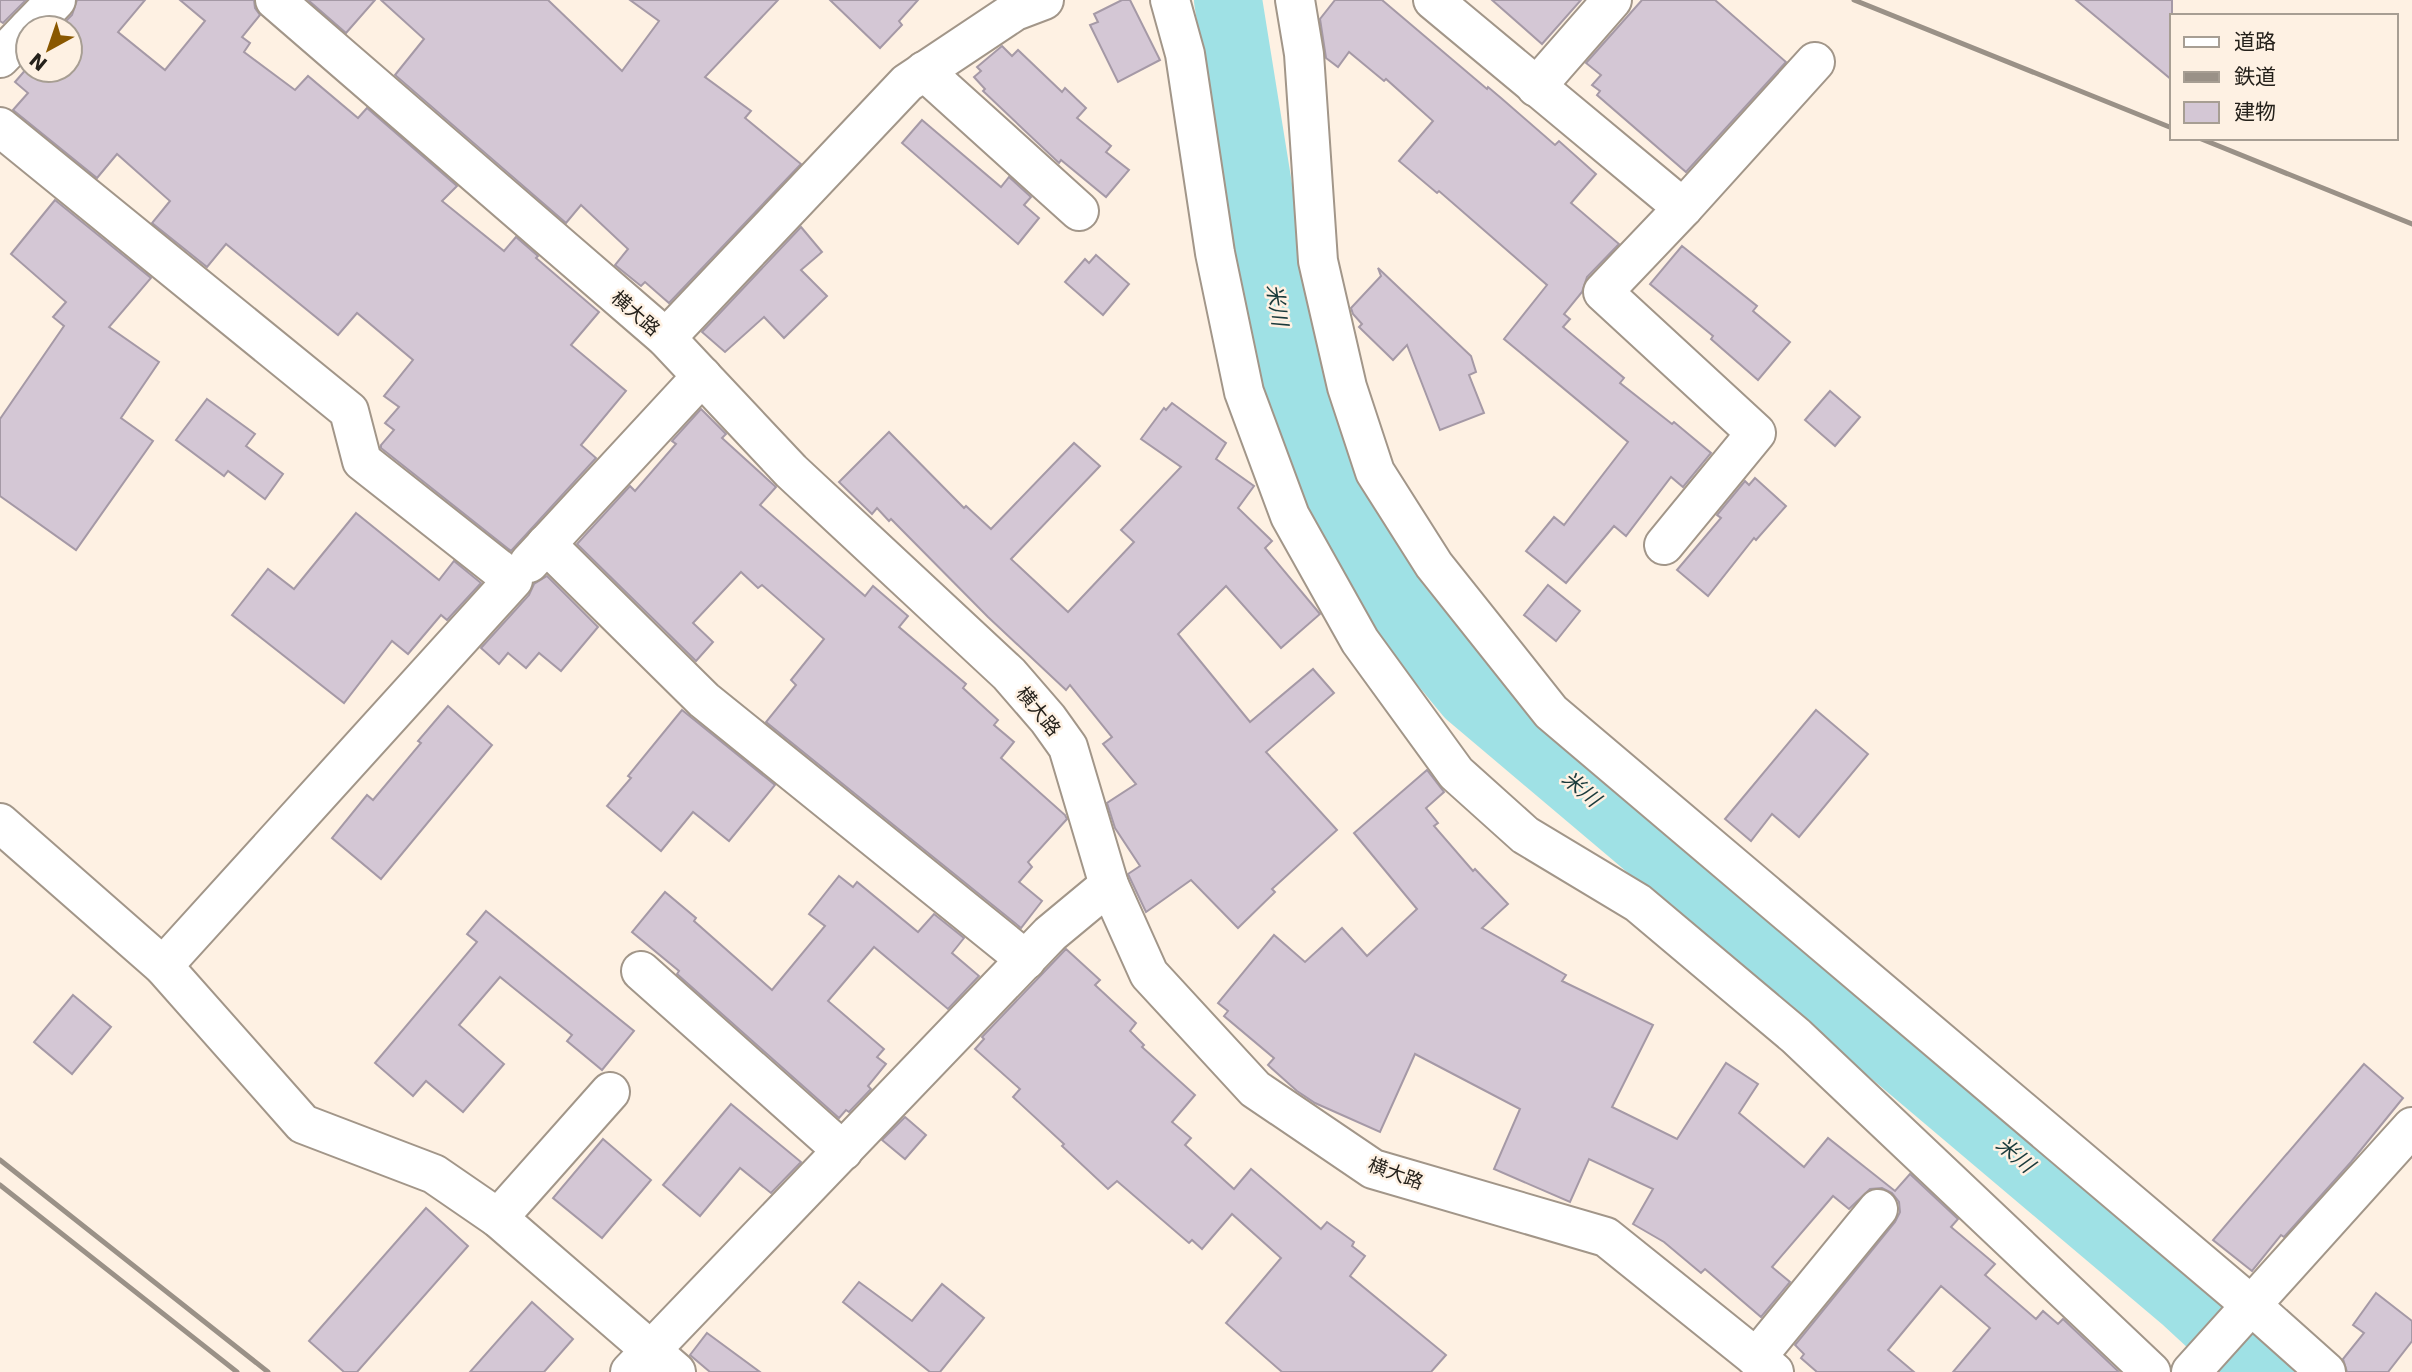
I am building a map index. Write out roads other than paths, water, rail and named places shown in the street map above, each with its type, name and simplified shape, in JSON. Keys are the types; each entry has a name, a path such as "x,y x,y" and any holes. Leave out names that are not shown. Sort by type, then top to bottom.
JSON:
{"street":[{"path":"43,14 57,0"},
{"name":"横大路","path":"275,0 666,338 791,471 1009,674 1069,747 1109,885 1149,974 1255,1089 1373,1168 1606,1237 1765,1365"},
{"path":"666,338 907,83 1015,11 1044,0"},
{"path":"1170,0 1185,54 1215,253 1244,392 1290,516 1360,641 1457,774 1525,835 1638,903 1796,1036 2151,1372"},
{"path":"1294,0 1304,54 1318,261 1347,387 1376,471 1434,565 1551,712 2246,1311 2326,1372"},
{"path":"1536,86 1612,0"},
{"path":"1449,5 1536,86 1683,208"},
{"path":"0,58 14,44"},
{"path":"1664,545 1756,433 1603,292 1815,62"},
{"path":"924,71 1079,211"},
{"path":"0,127 349,411 362,461 513,580"},
{"path":"163,966 702,376"},
{"path":"546,544 704,700 1026,960"},
{"path":"0,823 163,966 303,1124 434,1174 498,1218 652,1365 843,1151 1050,934 1109,885"},
{"path":"641,971 843,1151"},
{"path":"498,1218 610,1092"},
{"path":"2191,1372 2412,1127"},
{"path":"1765,1365 1878,1209"}],"waterway":[{"name":"米川","path":"1228,0 1289,379 1312,441 1356,538 1395,604 1469,694 2185,1299 2264,1372"}],"railway":[{"path":"1854,0 2170,127"},
{"path":"2204,140 2412,224"},
{"path":"0,1160 268,1372"},
{"path":"0,1185 237,1372"}]}
